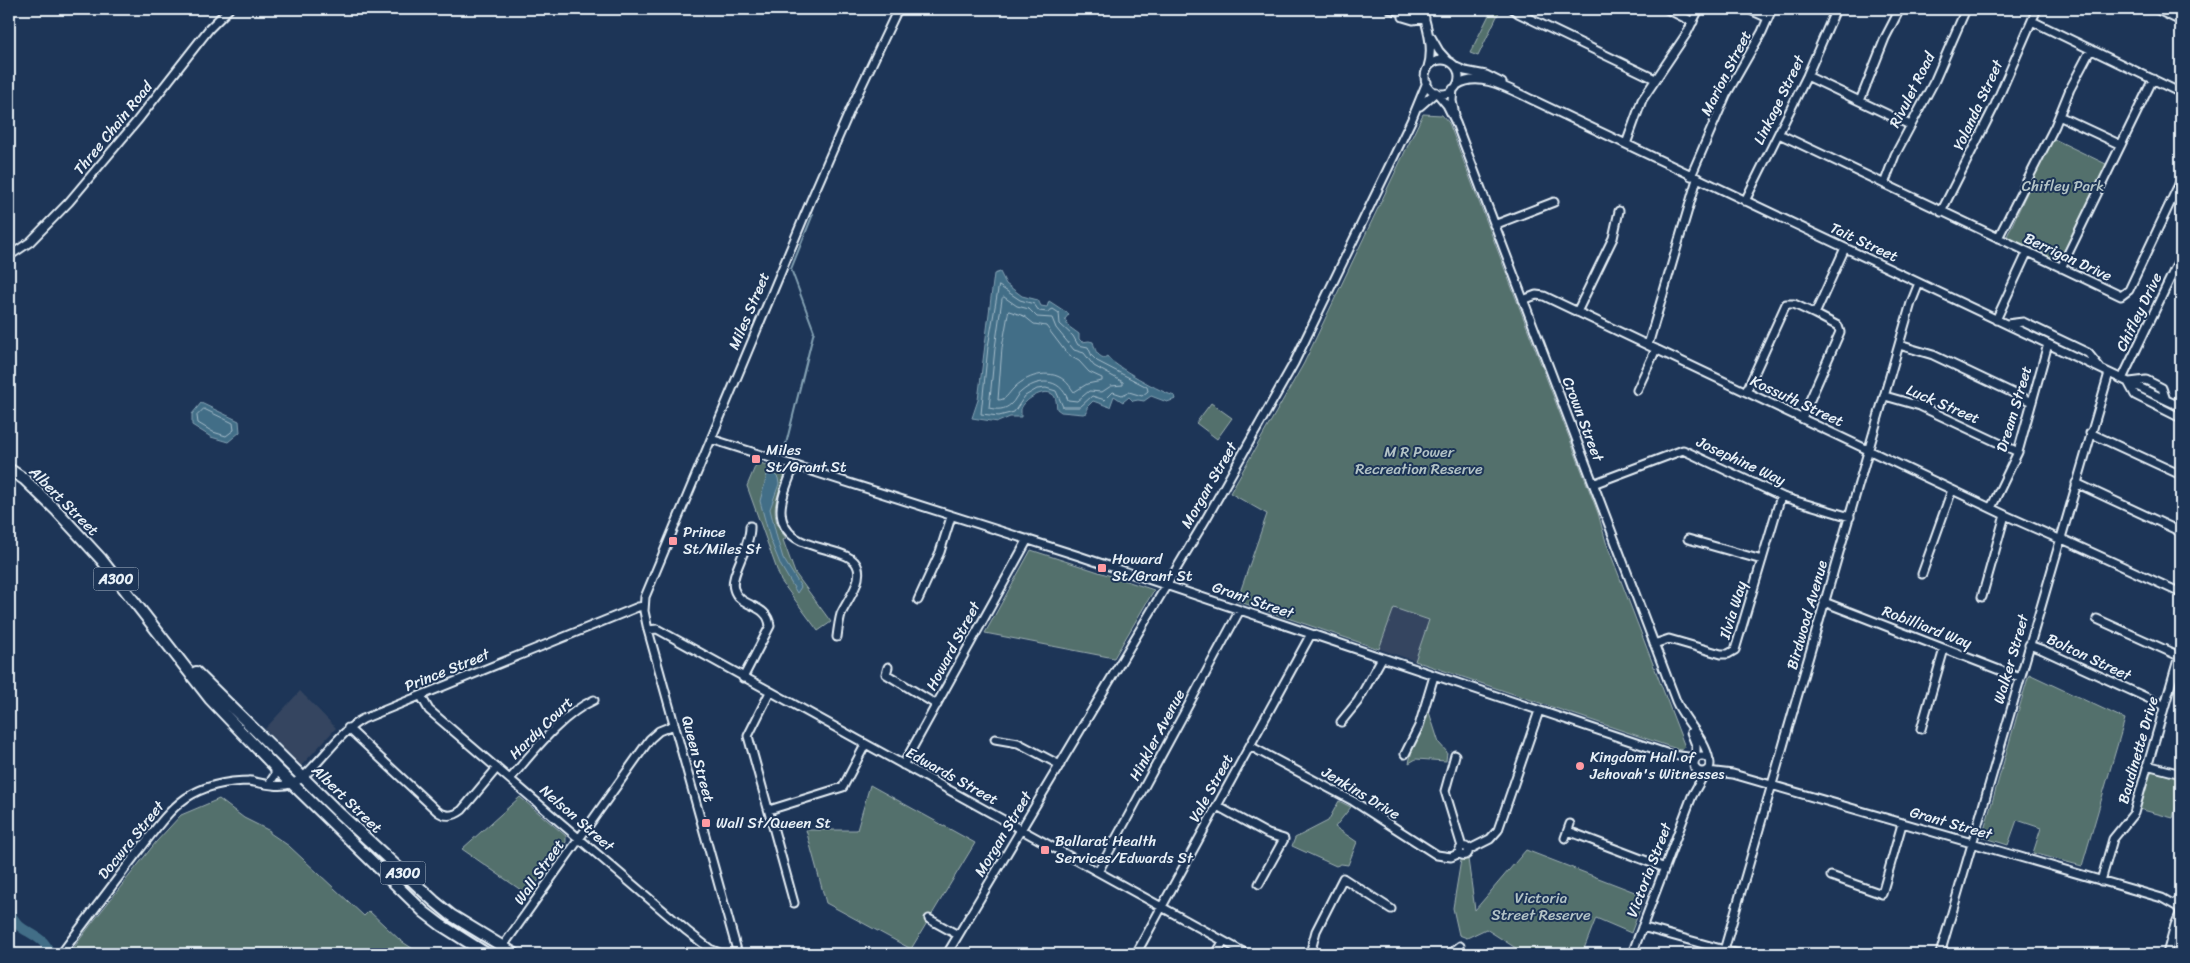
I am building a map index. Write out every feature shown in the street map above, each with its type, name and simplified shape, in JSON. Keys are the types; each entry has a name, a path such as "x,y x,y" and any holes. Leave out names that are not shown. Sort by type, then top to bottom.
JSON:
{"highway":[{"name":"Albert Street","path":"9,469 24,480 63,518 101,559 210,699 275,767 424,912 448,930 487,954"},
{"name":"Albert Street","path":"172,649 302,777 434,901 451,915 515,954"}],"street":[{"name":"Three Chain Road","path":"9,256 30,242 70,202 209,30 229,9"},
{"name":"Miles Street","path":"648,630 644,609 648,588 847,116 898,9"},
{"path":"1513,9 1655,78"},
{"path":"1667,9 1693,22"},
{"path":"1626,144 1642,100 1693,22 1699,9"},
{"path":"1748,9 1768,18"},
{"name":"Marion Street","path":"1648,346 1694,178 1726,95 1772,9"},
{"name":"Linkage Street","path":"1745,201 1807,76 1836,9"},
{"path":"1860,101 1885,38 1900,9"},
{"name":"Rivulet Road","path":"1884,184 1910,125 1935,80 1966,9"},
{"name":"Yolanda Street","path":"1941,212 1991,113 2037,9"},
{"path":"2156,9 2181,21"},
{"path":"1392,10 1407,19 1423,13 1428,32 1430,57 1427,82 1429,87 1437,92 1446,93 1455,87 1458,73 1436,48 1428,32"},
{"path":"2032,21 2181,92"},
{"path":"1998,238 2091,49"},
{"path":"1427,70 1435,62 1451,63"},
{"name":"Tait Street","path":"1451,63 1463,70 1488,76 1535,101 1694,178 2179,406"},
{"path":"1807,76 1910,125"},
{"name":"Tait Street","path":"1455,87 1468,79 1482,80 1535,101"},
{"path":"2061,268 2153,79"},
{"name":"Morgan Street","path":"947,954 1166,586 1294,363 1411,121 1427,82"},
{"name":"Crown Street","path":"1455,87 1452,101 1456,123"},
{"name":"Crown Street","path":"1437,92 1447,105 1456,123 1654,644 1696,745 1696,758"},
{"name":"Morgan Street","path":"1411,121 1424,101 1437,92"},
{"path":"2059,116 2121,146"},
{"name":"Berrigan Drive","path":"1779,134 2116,295 2126,294 2181,180"},
{"path":"1494,225 1554,202"},
{"path":"1577,312 1613,238 1619,211"},
{"path":"1815,314 1846,248"},
{"path":"1996,320 2027,253"},
{"name":"Chifley Drive","path":"2127,381 2181,256"},
{"name":"Birdwood Avenue","path":"1724,952 1868,450 1919,283"},
{"name":"Kossuth Street","path":"1523,300 1540,295 2005,515 2181,593"},
{"path":"1746,392 1786,304 1794,304 1841,329 1802,418"},
{"path":"2006,324 2021,322 2052,336 2090,354 2101,369"},
{"name":"Dream Street","path":"1991,508 2018,452 2048,344"},
{"path":"1899,345 1933,355 2032,402"},
{"path":"1637,390 1656,349"},
{"name":"Walker Street","path":"1940,954 2109,373"},
{"path":"2127,381 2135,395 2181,418"},
{"path":"2179,406 2181,395"},
{"name":"Luck Street","path":"1885,396 1920,406 2018,452"},
{"path":"2090,433 2181,475"},
{"name":"Grant Street","path":"711,439 951,517 1028,539 1240,610 1672,756 1695,769"},
{"name":"Josephine Way","path":"1593,484 1683,450 1781,496 1850,517"},
{"path":"794,466 782,505 782,517 786,527 804,543 852,559 858,569 858,578 841,614 837,637"},
{"path":"2076,483 2181,532"},
{"path":"1922,574 1952,490"},
{"name":"Ilvia Way","path":"1654,644 1668,639 1721,654 1732,652 1738,644 1781,496"},
{"path":"1982,597 2005,515"},
{"path":"918,600 940,552 951,517"},
{"path":"743,678 770,626 765,612 739,597 733,587 734,579 750,539 750,526"},
{"name":"Howard Street","path":"903,765 1028,539"},
{"path":"1688,539 1762,560"},
{"name":"Robilliard Way","path":"1824,602 2020,678"},
{"name":"Prince Street","path":"290,781 302,777 348,728 370,716 636,608 644,609"},
{"name":"Hinkler Avenue","path":"1098,872 1240,610"},
{"path":"2097,620 2180,653"},
{"name":"Edwards Street","path":"648,630 655,628 1247,954"},
{"name":"Queen Street","path":"648,630 736,954"},
{"name":"Vale Street","path":"1136,954 1311,634"},
{"path":"650,638 662,635 670,637"},
{"name":"Bolton Street","path":"2029,645 2164,706"},
{"path":"1921,729 1944,648"},
{"name":"Baudinette Drive","path":"2101,881 2112,840 2133,815 2180,653"},
{"path":"1341,722 1358,701 1382,658"},
{"path":"888,667 886,674 937,705"},
{"path":"1405,754 1418,729 1434,676"},
{"path":"770,692 748,735 794,903"},
{"name":"Nelson Street","path":"422,696 429,710 708,948 722,954"},
{"name":"Hardy Court","path":"510,779 544,740 580,707 594,700"},
{"name":"Jenkins Drive","path":"1250,746 1353,801 1436,854 1451,857 1490,839 1498,830 1539,711"},
{"name":"Crown Street","path":"1688,724 1702,741 1709,760"},
{"name":"Wall Street","path":"502,946 653,737 663,729 674,725"},
{"path":"348,728 436,810 444,814 453,815 460,811 497,768"},
{"path":"995,739 1020,743 1060,765"},
{"path":"769,810 843,787 866,745"},
{"path":"1454,755 1445,791 1463,850"},
{"path":"1703,755 1709,760 1710,765 1706,771 1700,772 1695,769 1694,763 1696,758 1703,755"},
{"name":"Grant Street","path":"1672,756 1696,758"},
{"name":"Grant Street","path":"1709,760 1733,774"},
{"path":"2147,766 2181,774"},
{"path":"271,781 275,775 275,767"},
{"name":"Victoria Street","path":"1632,954 1692,796 1696,781 1695,769"},
{"name":"Grant Street","path":"1706,771 1733,774 2179,903"},
{"name":"Victoria Street","path":"1692,796 1706,771"},
{"name":"Docwra Street","path":"249,781 273,785 290,781"},
{"name":"Docwra Street","path":"63,952 146,841 176,806 191,795 210,787 230,782 290,781"},
{"path":"1217,806 1268,834 1284,839 1259,884"},
{"path":"1831,876 1882,894 1902,824"},
{"path":"1568,831 1665,868"},
{"path":"1310,954 1316,931 1343,878 1391,909"},
{"path":"2166,954 2175,925 2179,903"},
{"path":"929,919 958,935"},
{"path":"1642,927 1724,952 1738,954"},
{"path":"1216,954 1223,942"},
{"path":"1450,954 1460,946"}],"shaded area":[{"path":"1393,608 1429,619 1415,661 1379,649"},
{"path":"300,691 336,728 301,766 265,729"}],"green space":[{"path":"1492,9 1505,9 1499,12 1478,56 1470,53"},
{"name":"M R Power Recreation Reserve","path":"1423,114 1442,115 1449,123 1685,747 1680,750 1415,661 1429,620 1394,608 1379,649 1237,601 1267,514 1230,493 1304,363"},
{"name":"Chifley Park","path":"2052,138 2108,165 2061,257 2056,261 2008,239 2007,236"},
{"path":"1211,403 1232,418 1217,439 1196,423"},
{"path":"757,462 783,470 785,474 775,507 775,514 780,530 786,538 783,540 795,573 831,622 818,631 781,581 747,486"},
{"path":"1031,550 1154,590 1114,658 985,633"},
{"path":"2029,674 2125,719 2082,866 2033,853 2041,828 2017,820 2008,845 1982,837"},
{"path":"1426,710 1429,712 1439,743 1447,752 1446,761 1416,759 1409,763 1413,746"},
{"path":"2155,771 2181,777 2181,790 2173,818 2139,809 2148,775"},
{"path":"870,785 975,843 911,949 826,903 806,830 857,830"},
{"path":"520,797 566,836 566,842 528,895 462,849"},
{"path":"219,799 244,818 270,831 270,833 289,846 364,916 369,911 401,941 421,954 69,954 156,842 181,815"},
{"path":"1339,801 1351,807 1335,827 1357,842 1348,865 1341,864 1336,866 1292,846 1295,838 1328,821"},
{"name":"Victoria Street Reserve","path":"1526,850 1645,896 1631,933 1596,918 1582,954 1525,954 1486,929 1467,938 1459,935 1453,908 1461,860 1468,859 1475,910"}],"water":[{"path":"1000,272 1006,284 1022,296 1038,300 1041,306 1047,307 1049,301 1069,314 1065,319 1068,326 1079,334 1079,339 1082,342 1093,342 1099,355 1104,358 1107,356 1139,379 1175,396 1176,399 1167,402 1151,396 1144,401 1133,401 1129,397 1123,402 1114,396 1110,407 1093,401 1087,407 1087,413 1083,414 1061,412 1057,409 1054,395 1044,393 1034,396 1026,402 1021,409 1021,417 1010,417 998,422 972,418 978,400 994,274"},
{"path":"201,403 239,421 240,432 228,442 211,437 192,425 192,414"},
{"path":"773,473 778,478 779,484 770,509 783,558 801,587 797,593 781,566 770,539 760,501 767,475"}],"waterway":[{"path":"784,452 814,331 791,269 813,214"},
{"path":"9,911 20,927 43,942 51,954"}],"place":[{"name":"Miles St/Grant St","path":"756,459"},
{"name":"Prince St/Miles St","path":"673,541"},
{"name":"Howard St/Grant St","path":"1102,568"},
{"name":"Kingdom Hall of Jehovah's Witnesses","path":"1580,766"},
{"name":"Wall St/Queen St","path":"706,823"},
{"name":"Ballarat Health Services/Edwards St","path":"1045,850"}]}
